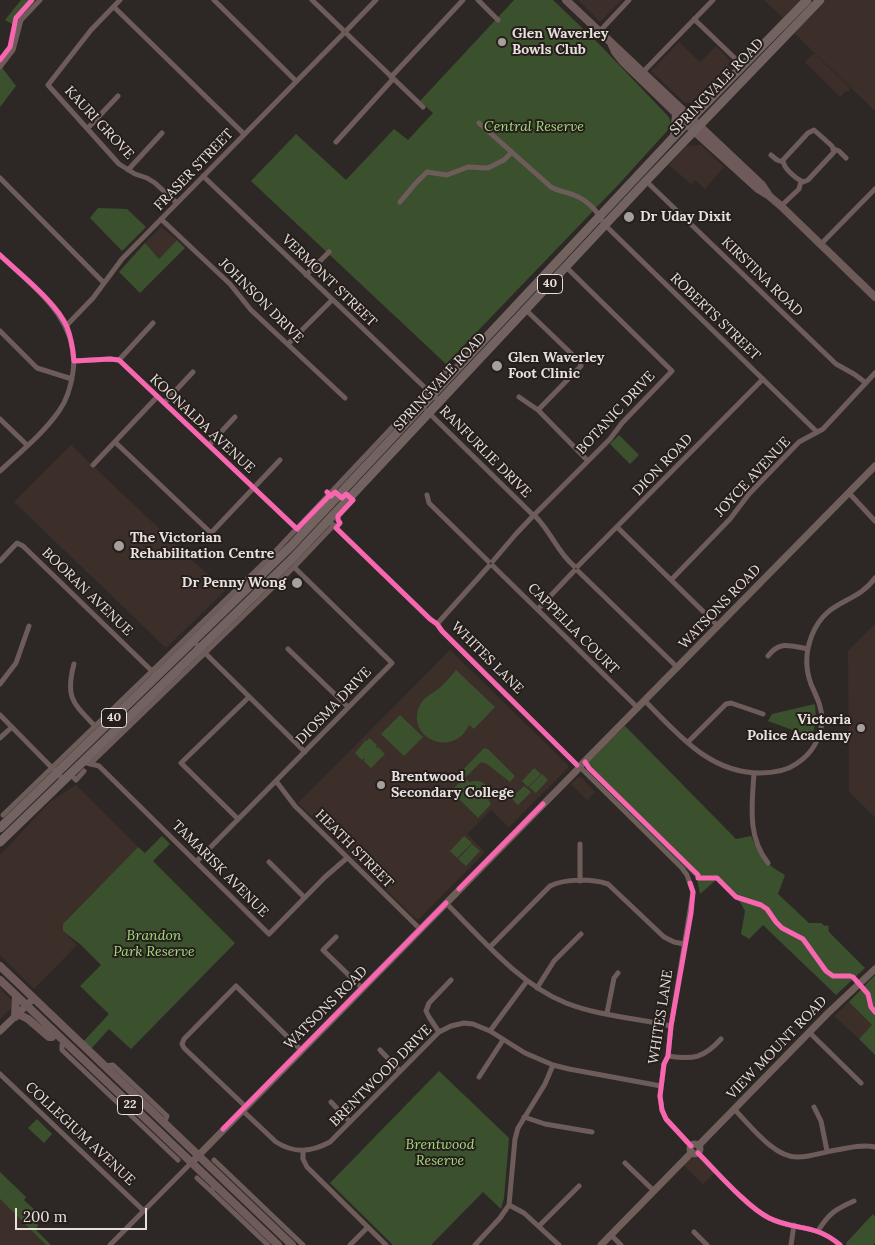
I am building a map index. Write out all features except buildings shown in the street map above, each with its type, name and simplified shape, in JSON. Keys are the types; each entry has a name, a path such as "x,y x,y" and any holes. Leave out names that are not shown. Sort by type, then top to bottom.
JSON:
{"highway":[{"name":"SPRINGVALE ROAD","path":"0,842 67,777 86,766 199,648 289,562 708,117 807,0"},
{"name":"SPRINGVALE ROAD","path":"199,648 200,629 299,532 328,520 422,406 430,392 600,216 700,109 743,66 820,0"},
{"name":"SPRINGVALE ROAD","path":"0,828 54,771 155,673 199,648"}],"main road":[{"path":"566,0 612,45 618,47 641,74 758,189 768,195 873,292"},
{"path":"679,111 700,109"},
{"path":"674,137 679,111"},
{"path":"706,137 708,117"},
{"path":"685,140 706,137"},
{"name":"22","path":"0,966 198,1155 246,1195 292,1245"},
{"name":"22","path":"0,980 166,1144 191,1163 213,1188 278,1245"},
{"path":"16,996 17,1015 28,1019 48,1037 56,1034"}],"street":[{"path":"0,67 12,50 21,20 40,0"},
{"name":"KAURI GROVE","path":"120,0 91,30 48,85 119,164 156,183 177,203"},
{"path":"214,0 296,81"},
{"path":"312,0 423,107"},
{"name":"FRASER STREET","path":"66,326 86,307 122,259 376,0"},
{"path":"336,142 463,0"},
{"path":"478,0 498,20"},
{"path":"599,32 629,0"},
{"path":"641,74 712,0"},
{"path":"114,7 244,134"},
{"path":"694,19 743,66"},
{"path":"88,128 118,96"},
{"name":"ROBERTS STREET","path":"479,124 551,187 584,200 595,209 605,225 817,432"},
{"path":"783,162 786,156 812,131 819,133 834,149 846,158"},
{"path":"128,170 162,133"},
{"path":"771,155 776,160 783,162 784,166 801,181 807,181 832,155 834,149"},
{"path":"400,202 427,172 447,175 468,167 488,168 504,160 512,152"},
{"name":"VERMONT STREET","path":"202,176 440,402"},
{"path":"0,178 104,283"},
{"name":"KIRSTINA ROAD","path":"646,181 836,364 866,383"},
{"path":"780,206 799,189 801,181"},
{"path":"821,244 875,189"},
{"name":"JOHNSON DRIVE","path":"162,219 230,284 252,310 345,398"},
{"path":"306,275 328,252"},
{"path":"0,254 47,300 66,326 72,342 74,361 72,380 60,410 0,471"},
{"name":"BOTANIC DRIVE","path":"437,624 516,534 610,438 622,422 672,371 566,267"},
{"path":"288,344 332,300"},
{"path":"526,310 580,362 580,366 538,410"},
{"path":"74,361 110,358 119,360 153,324"},
{"path":"0,331 37,368 72,380"},
{"name":"KOONALDA AVENUE","path":"119,360 299,532"},
{"name":"SPRINGVALE ROAD","path":"299,532 430,392 449,368"},
{"path":"164,403 193,372"},
{"name":"JOYCE AVENUE","path":"672,579 730,519 749,494 799,442 823,429 875,373"},
{"name":"DION ROAD","path":"538,609 762,379"},
{"path":"93,465 157,397"},
{"path":"519,397 538,410 587,460"},
{"name":"RANFURLIE DRIVE","path":"422,406 546,527 567,559 678,668"},
{"path":"209,445 235,417"},
{"path":"0,418 27,445"},
{"path":"115,442 211,534 280,460"},
{"name":"WATSONS ROAD","path":"191,1163 875,466"},
{"path":"848,493 875,521"},
{"name":"CAPPELLA COURT","path":"427,495 429,503 638,708"},
{"name":"SPRINGVALE ROAD","path":"86,766 97,757 199,648 294,567 328,520"},
{"name":"WHITES LANE","path":"328,520 437,624 687,875 693,892 671,1026 668,1056 664,1064 660,1103 662,1110 671,1125 761,1213 775,1220 818,1231 840,1245"},
{"path":"617,527 718,626"},
{"name":"BOORAN AVENUE","path":"0,561 17,543 24,546 155,673"},
{"name":"DIOSMA DRIVE","path":"196,862 392,663 294,567"},
{"path":"645,701 688,742 714,762 733,770 754,773 771,773 793,766 805,757 816,742 821,727 822,711 808,672 808,649 814,632 824,616 839,603 862,592 875,578"},
{"path":"0,684 16,663 29,626"},
{"name":"SPRINGVALE ROAD","path":"3,815 54,771 95,726 155,673 200,629"},
{"path":"768,656 774,648 782,645 808,649"},
{"path":"199,648 305,752"},
{"path":"288,649 348,708"},
{"path":"74,664 69,691 73,702 95,726"},
{"path":"238,819 181,764 249,697"},
{"path":"688,742 726,704 732,703 763,714"},
{"path":"0,715 54,771 67,777"},
{"path":"0,738 12,727"},
{"path":"86,766 99,766 97,757"},
{"name":"TAMARISK AVENUE","path":"99,766 269,934 304,897 347,858"},
{"path":"754,773 753,830 760,852 768,863"},
{"name":"HEATH STREET","path":"276,781 295,806 420,929"},
{"path":"580,844 580,881"},
{"path":"269,862 304,897"},
{"path":"490,947 550,886 558,882 580,881 608,884 664,937 684,944"},
{"path":"446,903 490,947 537,988 565,1002 593,1011 671,1026"},
{"path":"537,988 554,961 581,934"},
{"path":"336,937 323,950 362,988"},
{"name":"VIEW MOUNT ROAD","path":"601,1245 875,968"},
{"path":"607,1013 614,978 618,973"},
{"path":"439,1032 426,1011 429,1003 451,980"},
{"path":"490,1031 527,981"},
{"path":"301,1050 236,986 184,1039 182,1044 276,1142 294,1150 303,1151 303,1159 307,1167 386,1245"},
{"path":"0,1031 33,998"},
{"name":"BRENTWOOD DRIVE","path":"303,1151 317,1149 330,1142 439,1032 451,1026 464,1023 473,1024 490,1031 530,1055 553,1064 570,1069 661,1086"},
{"path":"810,1033 861,1083"},
{"path":"668,1056 683,1058 699,1056 712,1050 721,1039"},
{"path":"479,1078 503,1040"},
{"path":"380,1050 400,1071"},
{"path":"475,1245 500,1218 509,1204 515,1139 518,1128 545,1084 553,1064"},
{"name":"COLLEGIUM AVENUE","path":"0,1074 144,1210"},
{"path":"331,1102 350,1122"},
{"path":"814,1107 822,1121 827,1152"},
{"path":"734,1109 770,1144 783,1154 791,1157 865,1146 875,1148"},
{"path":"524,1117 545,1124 592,1132"},
{"path":"166,1144 178,1160"},
{"path":"214,1160 246,1195 303,1245"},
{"path":"110,1245 191,1163"},
{"path":"625,1163 654,1191"},
{"path":"197,1178 213,1188 268,1245"},
{"path":"539,1226 579,1186"},
{"path":"818,1231 826,1217 836,1209 854,1201"},
{"path":"509,1204 524,1213 559,1245"},
{"path":"791,1245 794,1225"},
{"path":"350,1245 368,1227"},
{"path":"694,1232 707,1245"},
{"path":"611,1235 621,1245"}],"shaded area":[{"path":"578,0 622,0 600,22"},
{"path":"764,0 800,0 783,18"},
{"path":"826,0 875,0 875,111 794,33"},
{"path":"679,42 700,62 716,46 735,65 697,102 685,103 651,71"},
{"path":"814,53 849,87 850,90 848,92 846,91 840,97 805,62"},
{"path":"701,145 724,167 705,189 695,180 691,184 669,165 686,146"},
{"path":"161,227 177,240 159,259 145,243"},
{"name":"The Victorian Rehabilitation Centre","path":"71,445 225,591 166,648 14,502"},
{"name":"Victoria Police Academy","path":"875,624 875,817 849,792 848,651"},
{"name":"Brentwood Secondary College","path":"450,650 568,765 568,768 509,827 491,810 467,834 485,852 419,919 416,919 298,803"},
{"path":"581,777 595,792 587,800 571,784"},
{"path":"76,785 138,847 63,924 63,931 77,945 34,989 0,955 0,855 51,801"},
{"path":"0,988 12,1000 13,1006 0,1019"},
{"path":"849,1002 872,1025 859,1039 834,1016"},
{"path":"692,1156 698,1157 715,1173 703,1184 683,1165"},
{"path":"0,1199 46,1245 0,1245"}],"green space":[{"path":"21,0 32,0 23,9 14,25 5,20"},
{"name":"Central Reserve","path":"514,0 553,0 600,45 667,115 671,125 619,184 446,364 251,181 296,134 346,180 394,129 408,140 433,113 420,101"},
{"path":"0,65 16,86 0,107"},
{"path":"98,208 127,209 146,227 122,251 90,218"},
{"path":"177,240 185,248 140,293 119,272 145,243 159,259"},
{"path":"619,435 639,455 630,464 610,444"},
{"path":"456,670 495,707 474,729 469,725 462,736 452,741 432,740 424,735 419,727 417,716 420,705 425,698 442,686"},
{"path":"815,704 816,720 812,737 768,721 772,714"},
{"path":"400,715 423,737 404,756 381,734"},
{"path":"625,726 736,839 751,836 764,859 772,867 785,875 778,894 809,923 828,925 829,932 865,968 836,995 763,925 749,939 741,934 745,911 740,902 716,880 700,894 697,879 587,770 587,763"},
{"path":"369,738 377,745 375,749 378,747 385,754 371,768 364,761 365,758 362,760 355,753"},
{"path":"484,748 488,749 515,776 510,782 487,764 481,762 465,778 469,782 479,781 483,783 490,792 489,801 491,804 478,818 451,791 464,778 459,774"},
{"path":"534,768 541,774 528,787 522,781"},
{"path":"542,774 548,780 536,793 529,787"},
{"path":"524,786 531,792 518,805 511,798"},
{"name":"Brandon Park Reserve","path":"162,836 170,844 153,861 235,943 131,1049 109,1029 90,1050 82,1043 109,1014 80,986 101,965 81,945 63,931 63,924 138,847 145,853"},
{"path":"464,836 472,843 457,858 450,851"},
{"path":"472,844 480,851 466,866 458,859"},
{"path":"875,975 875,1055 859,1039 872,1025 849,1002"},
{"name":"Brentwood Reserve","path":"439,1071 509,1138 504,1198 501,1209 483,1192 431,1245 393,1245 330,1183"},
{"path":"37,1119 52,1134 44,1143 28,1128"},
{"path":"0,1172 26,1197 24,1200 40,1215 37,1220 38,1226 35,1229 51,1245 46,1245 0,1199"},
{"path":"873,1214 875,1217 875,1243 873,1245 847,1245 846,1243"}],"cycle path":[{"path":"0,60 10,47 16,18 32,0"},
{"path":"0,255 46,298 62,318 70,335 74,361 119,360 297,529 330,495"},
{"path":"327,492 331,496 335,492 342,498 346,494 353,500 338,516 340,523 336,528 437,624 577,765"},
{"path":"585,762 698,875 698,878 717,878 736,897 761,905 767,909 782,928 803,939 826,971 833,976 853,977 868,994 871,1007 875,1012"},
{"path":"459,889 543,804"},
{"path":"690,883 693,892 691,913 660,1096 662,1110 666,1119 691,1146"},
{"path":"223,1129 446,903"},
{"path":"698,1153 760,1213 778,1222 822,1233 840,1245"}],"place":[{"name":"Glen Waverley Bowls Club","path":"502,42"},
{"name":"Dr Uday Dixit","path":"629,217"},
{"name":"Glen Waverley Foot Clinic","path":"497,366"},
{"name":"The Victorian Rehabilitation Centre","path":"119,546"},
{"name":"Dr Penny Wong","path":"297,583"},
{"name":"Victoria Police Academy","path":"861,728"},
{"name":"Brentwood Secondary College","path":"381,785"}]}
